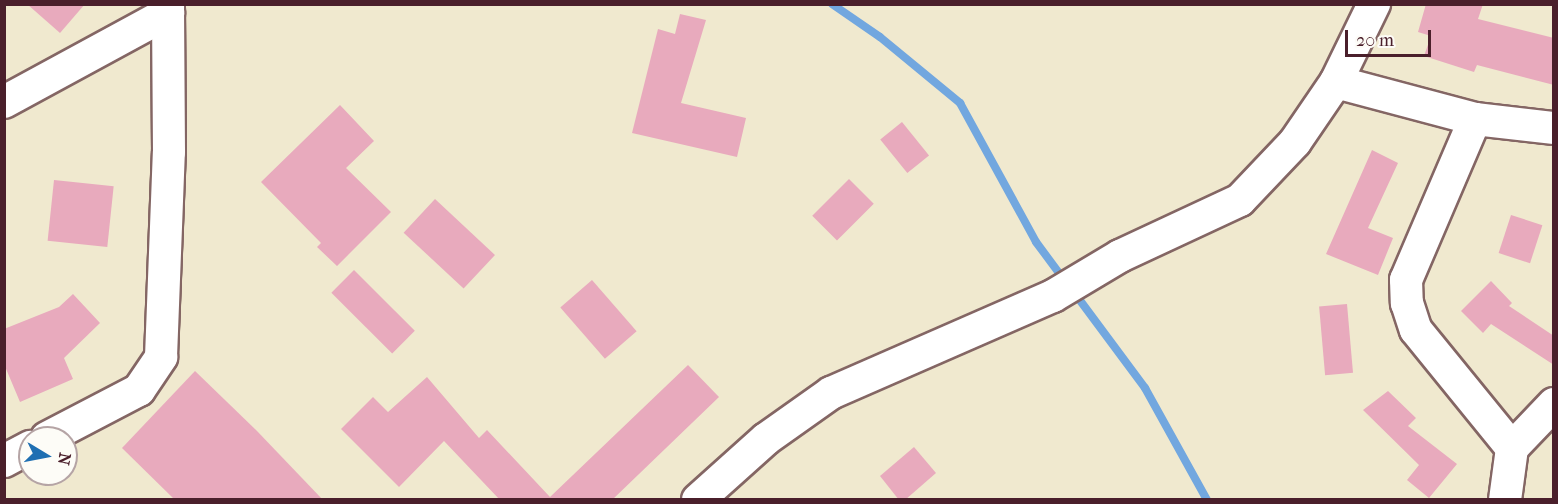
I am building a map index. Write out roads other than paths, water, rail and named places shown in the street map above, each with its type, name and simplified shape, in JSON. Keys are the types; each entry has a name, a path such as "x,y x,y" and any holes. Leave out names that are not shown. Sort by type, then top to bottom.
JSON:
{"street":[{"path":"698,500 766,439 831,393 1053,296 1120,256 1240,200 1295,142 1336,82 1374,4"},
{"path":"4,102 168,9 169,152 160,357 139,390 70,426"},
{"path":"1336,82 1475,119 1554,128"},
{"path":"1475,119 1406,280 1407,303 1416,330 1512,448"},
{"path":"1505,500 1512,448 1554,404"},
{"path":"4,461 18,453"}],"waterway":[{"path":"832,4 880,37 960,103 1036,242 1065,281"},
{"path":"1073,291 1145,388 1207,500"}]}
